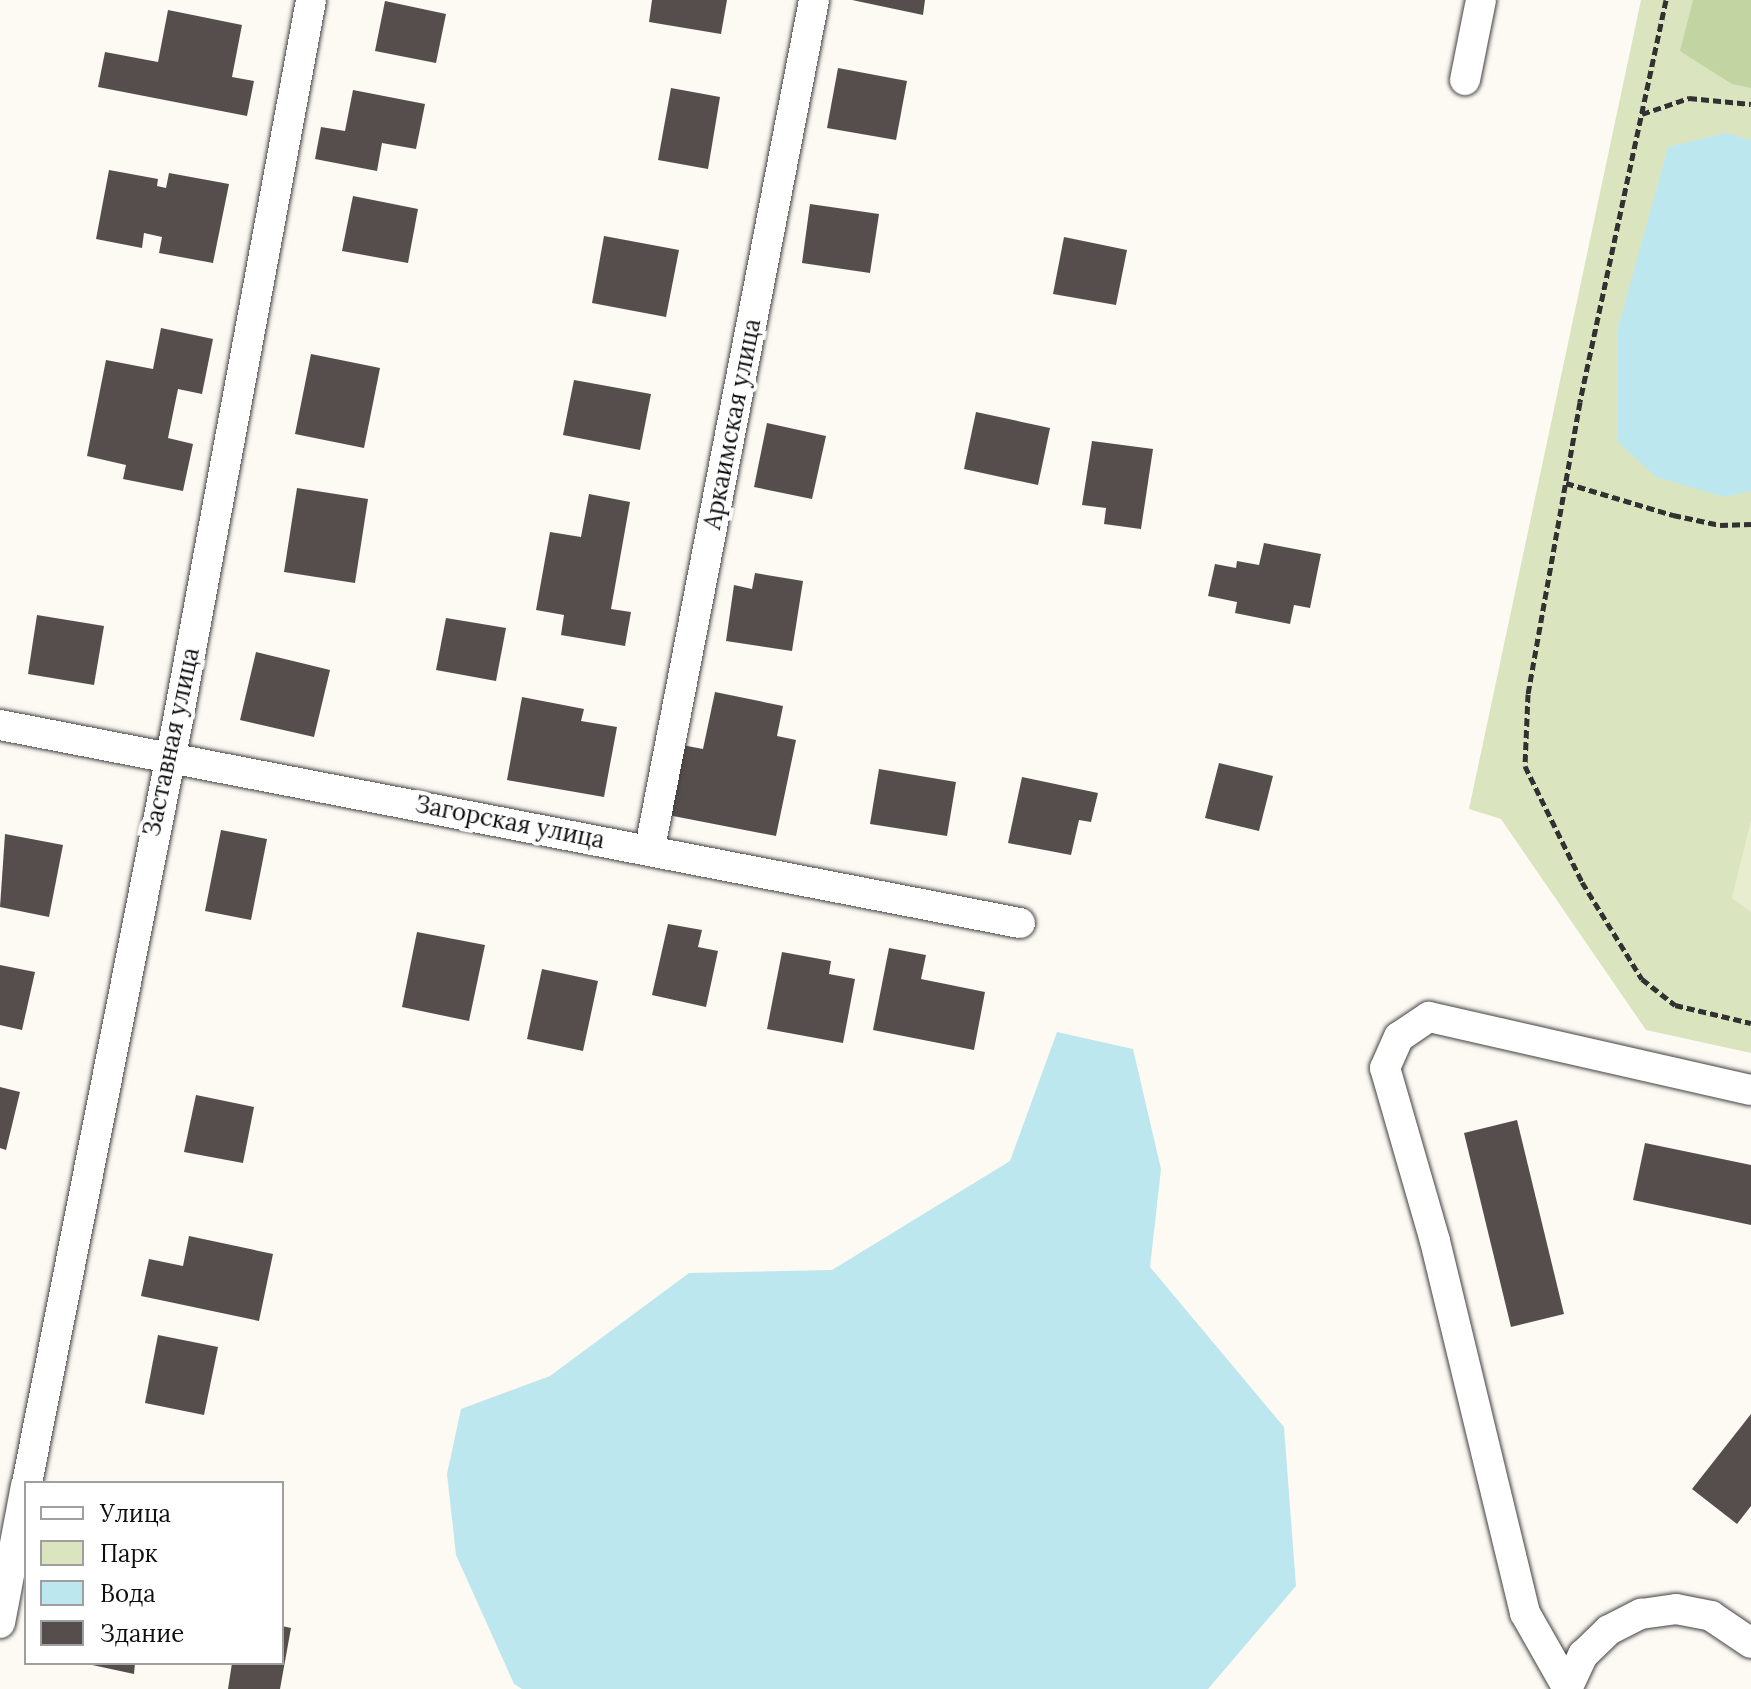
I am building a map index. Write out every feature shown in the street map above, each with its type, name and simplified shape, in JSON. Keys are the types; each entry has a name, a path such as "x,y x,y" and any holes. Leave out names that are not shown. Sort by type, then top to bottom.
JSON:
{"street":[{"name":"Заставная улица","path":"27,1481 311,0"},
{"name":"Аркаимская улица","path":"650,848 814,0"},
{"path":"1465,80 1481,0"},
{"name":"Загорская улица","path":"0,725 650,848 1020,923"},
{"path":"1567,1688 1525,1613 1435,1241 1385,1068 1399,1037 1429,1017 1751,1090"},
{"name":"Заставная улица","path":"0,1623 24,1496"},
{"path":"1567,1688 1583,1655 1609,1630 1641,1614 1676,1609 1711,1616 1751,1643"}],"path":[{"path":"1666,0 1565,483 1528,694 1525,766 1582,882 1642,979 1675,1005 1751,1023"},
{"path":"1642,114 1689,98 1751,104"},
{"path":"1565,483 1673,515 1720,525 1751,524"}],"green space":[{"path":"1641,0 1751,0 1751,1053 1646,1030 1501,819 1469,809"},
{"path":"1693,0 1751,0 1751,88 1732,84 1680,51"},
{"path":"1751,821 1751,912 1732,898"}],"water":[{"path":"1726,133 1751,140 1751,491 1724,497 1656,477 1618,442 1617,331 1668,147"},
{"path":"1057,1032 1133,1049 1161,1169 1150,1267 1284,1427 1296,1586 1208,1689 522,1689 514,1684 456,1555 447,1474 461,1409 550,1376 689,1273 832,1270 1010,1161"}],"building":[{"path":"652,0 727,0 721,34 649,22"},
{"path":"852,0 925,0 923,15"},
{"path":"385,1 446,14 436,63 375,51"},
{"path":"168,10 242,25 232,77 254,81 247,116 98,87 105,52 158,62"},
{"path":"838,68 907,81 896,140 827,128"},
{"path":"671,88 720,97 708,169 658,160"},
{"path":"353,90 425,104 416,149 382,143 377,171 315,159 321,127 345,131"},
{"path":"109,170 158,179 157,186 166,188 169,173 229,184 213,263 159,253 162,237 144,233 142,248 96,239"},
{"path":"353,196 418,209 408,263 342,251"},
{"path":"810,204 879,214 870,273 802,263"},
{"path":"604,236 679,250 666,317 592,303"},
{"path":"1064,237 1127,250 1116,305 1053,294"},
{"path":"161,328 213,339 202,394 178,389 168,438 193,444 183,491 123,479 126,465 87,456 106,360 153,369"},
{"path":"311,354 380,368 364,448 295,434"},
{"path":"574,380 651,394 640,450 563,435"},
{"path":"976,412 1050,428 1038,485 964,469"},
{"path":"767,423 826,436 812,499 754,487"},
{"path":"1092,441 1153,449 1141,529 1104,524 1106,508 1082,505"},
{"path":"297,488 368,499 355,583 284,572"},
{"path":"589,494 630,502 611,609 631,612 625,646 561,635 564,615 536,610 550,532 581,537"},
{"path":"1264,543 1321,554 1310,608 1294,605 1290,624 1235,613 1237,602 1208,596 1215,564 1236,568 1237,561 1259,565"},
{"path":"755,573 803,581 792,651 726,641 734,585 752,589"},
{"path":"37,615 104,626 94,685 28,674"},
{"path":"446,618 506,628 496,681 436,670"},
{"path":"256,652 330,670 314,737 240,720"},
{"path":"715,692 783,706 777,736 796,740 776,836 668,815 682,745 703,749"},
{"path":"522,697 584,709 581,721 617,727 604,797 507,780"},
{"path":"1219,763 1273,776 1259,831 1205,818"},
{"path":"879,769 956,782 947,836 870,824"},
{"path":"1022,777 1098,793 1091,822 1079,820 1071,855 1008,843"},
{"path":"221,830 267,839 251,920 205,911"},
{"path":"5,834 63,845 49,917 0,907"},
{"path":"668,924 702,930 698,947 718,951 706,1007 652,995"},
{"path":"417,932 485,945 469,1021 402,1007"},
{"path":"889,948 926,955 921,979 985,992 974,1050 873,1030"},
{"path":"782,952 831,961 829,974 855,979 843,1043 767,1029"},
{"path":"0,965 35,972 22,1030 0,1025"},
{"path":"542,969 598,981 583,1051 527,1039"},
{"path":"0,1087 20,1092 6,1150 0,1148"},
{"path":"196,1095 254,1107 243,1163 184,1152"},
{"path":"1517,1120 1564,1314 1511,1327 1464,1133"},
{"path":"1645,1143 1751,1165 1751,1225 1633,1200"},
{"path":"189,1236 273,1254 259,1321 141,1296 149,1259 183,1266"},
{"path":"158,1335 218,1347 204,1415 145,1403"},
{"path":"1751,1414 1751,1506 1737,1524 1692,1489"},
{"path":"284,1626 291,1628 280,1689 228,1689 232,1665 284,1665"},
{"path":"92,1665 135,1665 134,1674"}]}
